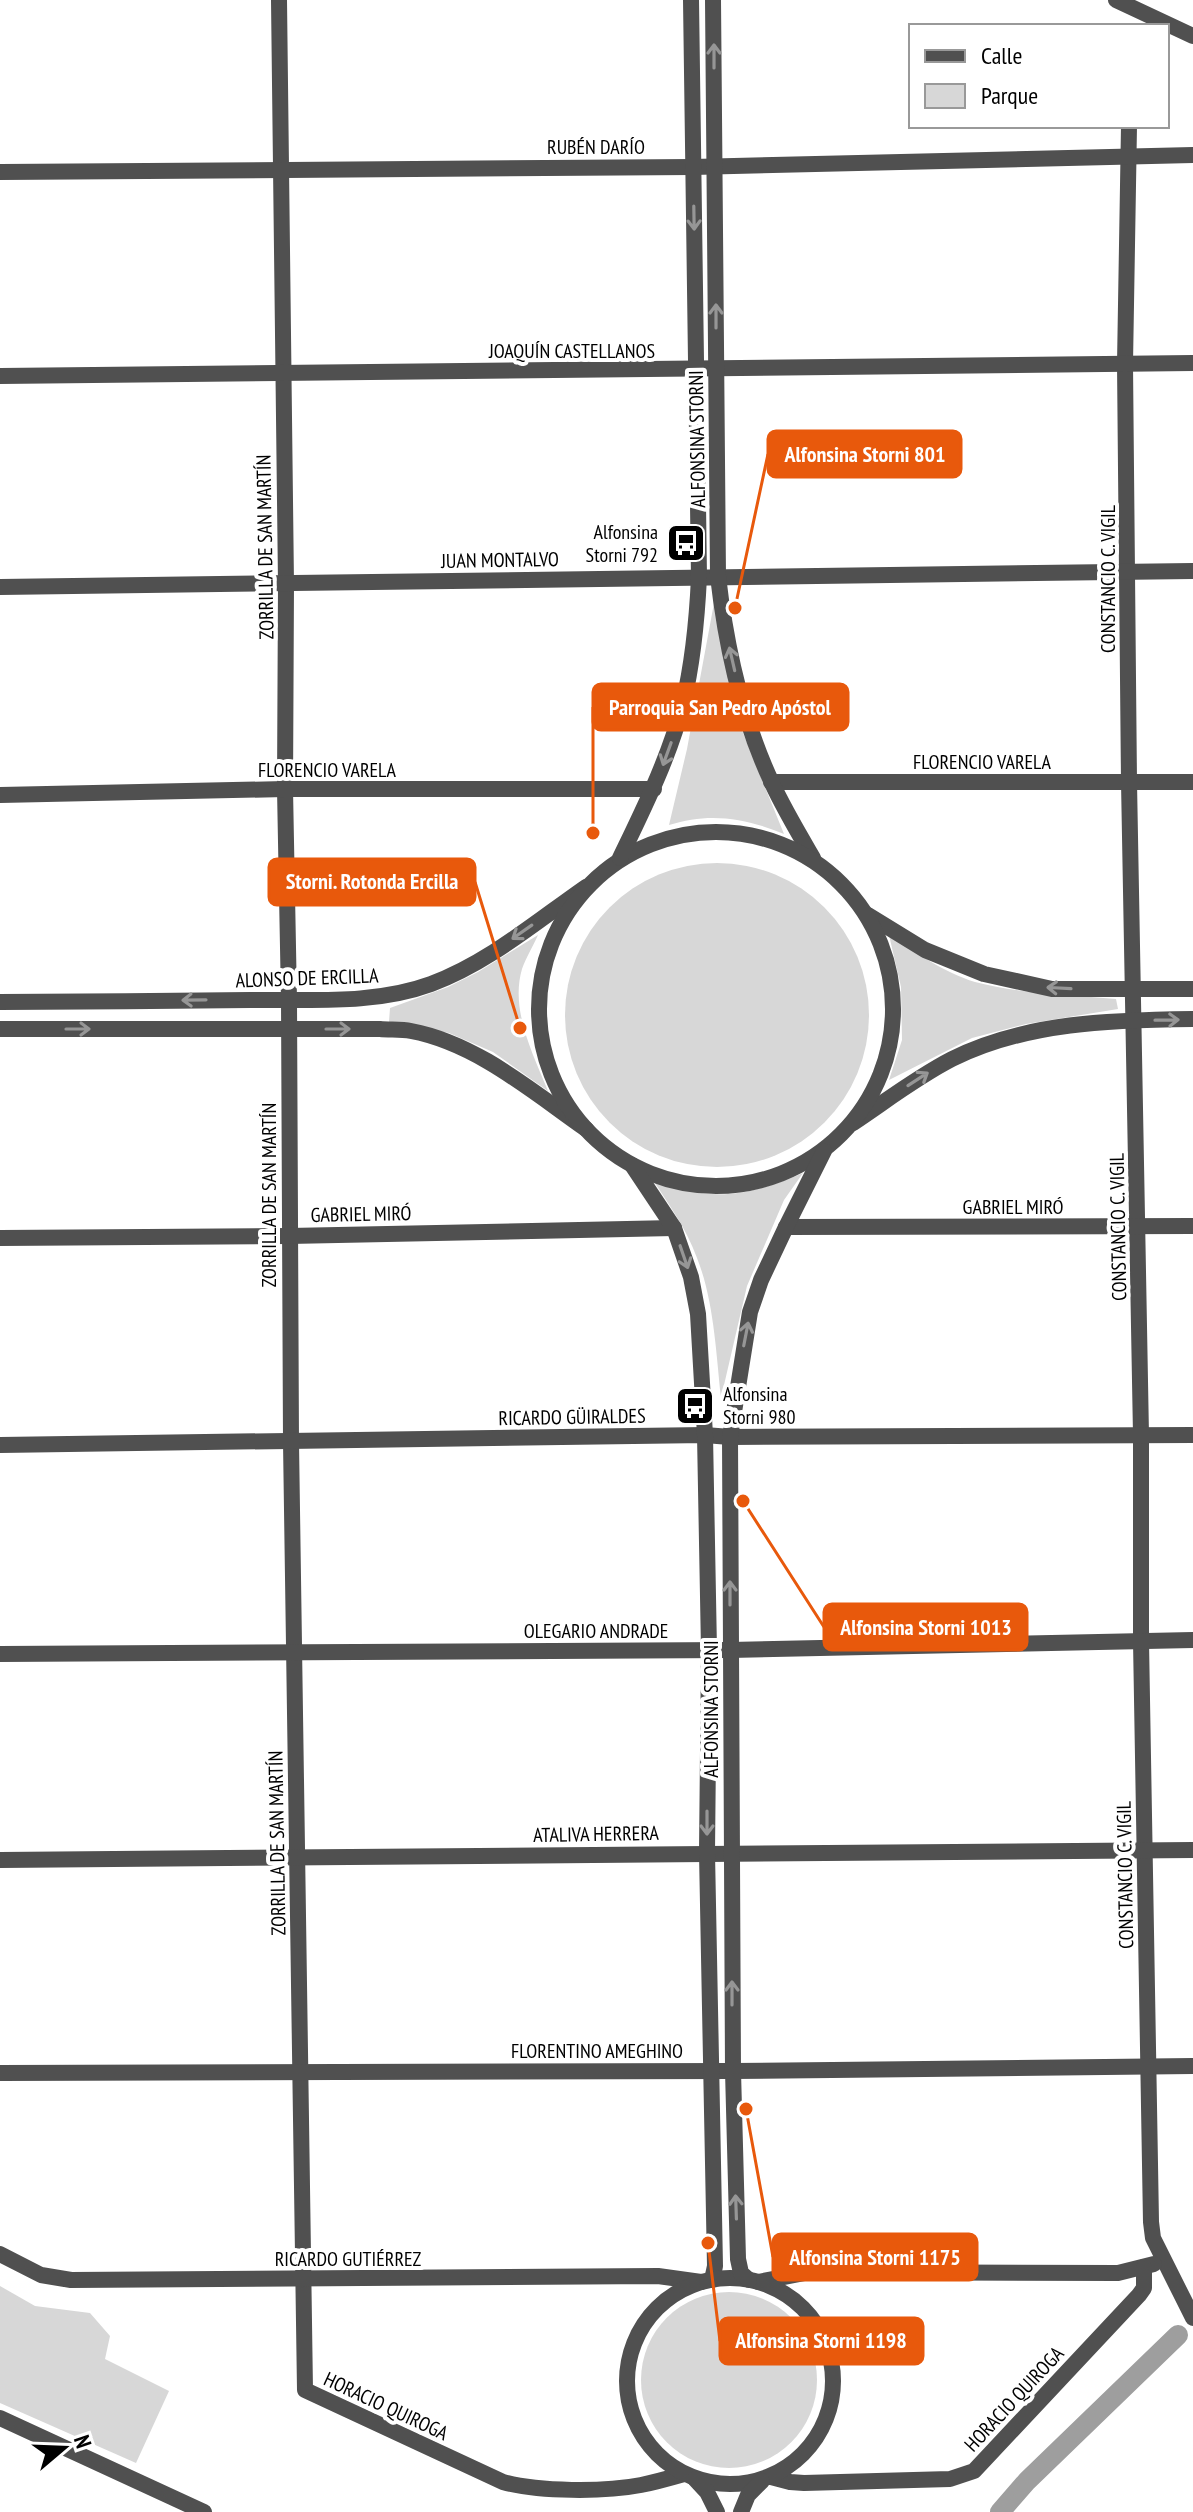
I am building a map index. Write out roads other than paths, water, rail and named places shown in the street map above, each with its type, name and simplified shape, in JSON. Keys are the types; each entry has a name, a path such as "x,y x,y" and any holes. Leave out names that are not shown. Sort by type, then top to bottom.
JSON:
{"street":[{"name":"ZORRILLA DE SAN MARTÍN","path":"279,0 291,1442 305,2390"},
{"name":"ALFONSINA STORNI","path":"620,858 654,789 683,705 695,631 699,577 691,0"},
{"name":"ALFONSINA STORNI","path":"713,0 718,576 722,611 755,740 771,782 814,860"},
{"path":"1124,2 1129,24"},
{"path":"1124,2 1169,24"},
{"path":"1169,24 1193,36"},
{"name":"CONSTANCIO C. VIGIL","path":"1129,128 1125,364 1129,782 1151,2222 1153,2238 1163,2261 1193,2318"},
{"name":"RUBÉN DARÍO","path":"0,172 693,167 1193,155"},
{"name":"JOAQUÍN CASTELLANOS","path":"0,376 1193,363"},
{"name":"JUAN MONTALVO","path":"0,587 1193,571"},
{"name":"FLORENCIO VARELA","path":"771,782 1193,782"},
{"name":"FLORENCIO VARELA","path":"0,795 285,789 654,789"},
{"path":"586,1129 560,1093 544,1052 539,1008 544,964 561,923 586,887 620,858 680,834 726,831 772,839 814,860 844,885 868,915 889,966 894,1021 881,1075 853,1123"},
{"name":"ALONSO DE ERCILLA","path":"0,1002 289,1000 391,995 434,983 484,957 586,887"},
{"path":"868,915 925,950 984,974 1052,989 1193,989"},
{"path":"0,1029 411,1031 478,1056 586,1129 632,1165 670,1180 710,1187 750,1184 789,1172 824,1151 853,1123 926,1074 979,1047 1071,1026 1193,1019"},
{"name":"ALFONSINA STORNI","path":"754,2281 741,2273 738,2259 733,2071 730,1437 750,1312 761,1280 824,1151"},
{"name":"ALFONSINA STORNI","path":"632,1165 674,1228 691,1277 698,1314 705,1435 709,1650 707,1853 715,2266 706,2281"},
{"name":"GABRIEL MIRÓ","path":"786,1227 1193,1226"},
{"name":"GABRIEL MIRÓ","path":"0,1238 674,1228"},
{"name":"RICARDO GÜIRALDES","path":"0,1445 705,1435 1193,1435"},
{"name":"OLEGARIO ANDRADE","path":"0,1654 730,1650 1193,1640"},
{"name":"ATALIVA HERRERA","path":"0,1860 1193,1850"},
{"name":"FLORENTINO AMEGHINO","path":"0,2073 1193,2066"},
{"name":"RICARDO GUTIÉRREZ","path":"0,2254 41,2275 71,2280 658,2276 706,2281"},
{"path":"717,2512 707,2492 659,2456 640,2431 632,2413 628,2392 631,2352 639,2332 651,2315 674,2295 706,2281 754,2281 810,2272 1118,2273 1163,2261"},
{"name":"HORACIO QUIROGA","path":"768,2478 804,2483 950,2479 974,2471 1139,2295 1144,2288 1144,2267"},
{"path":"741,2512 753,2489 796,2461 816,2439 828,2412 833,2383 824,2339 808,2314 785,2294 754,2281"},
{"name":"HORACIO QUIROGA","path":"305,2390 503,2482 520,2487 543,2490 624,2487 689,2476"},
{"path":"0,2418 165,2504 204,2512"},
{"path":"689,2476 729,2485 768,2478"}],"waterway":[{"path":"1000,2512 1027,2481 1178,2335"}],"place":[{"name":"Alfonsina Storni 792","path":"686,543"},
{"name":"Alfonsina Storni 801","path":"735,608"},
{"name":"Parroquia San Pedro Apóstol","path":"593,833"},
{"name":"Storni. Rotonda Ercilla","path":"520,1028"},
{"name":"Alfonsina Storni 980","path":"695,1406"},
{"name":"Alfonsina Storni 1013","path":"743,1501"},
{"name":"Alfonsina Storni 1175","path":"746,2109"},
{"name":"Alfonsina Storni 1198","path":"708,2243"}]}
